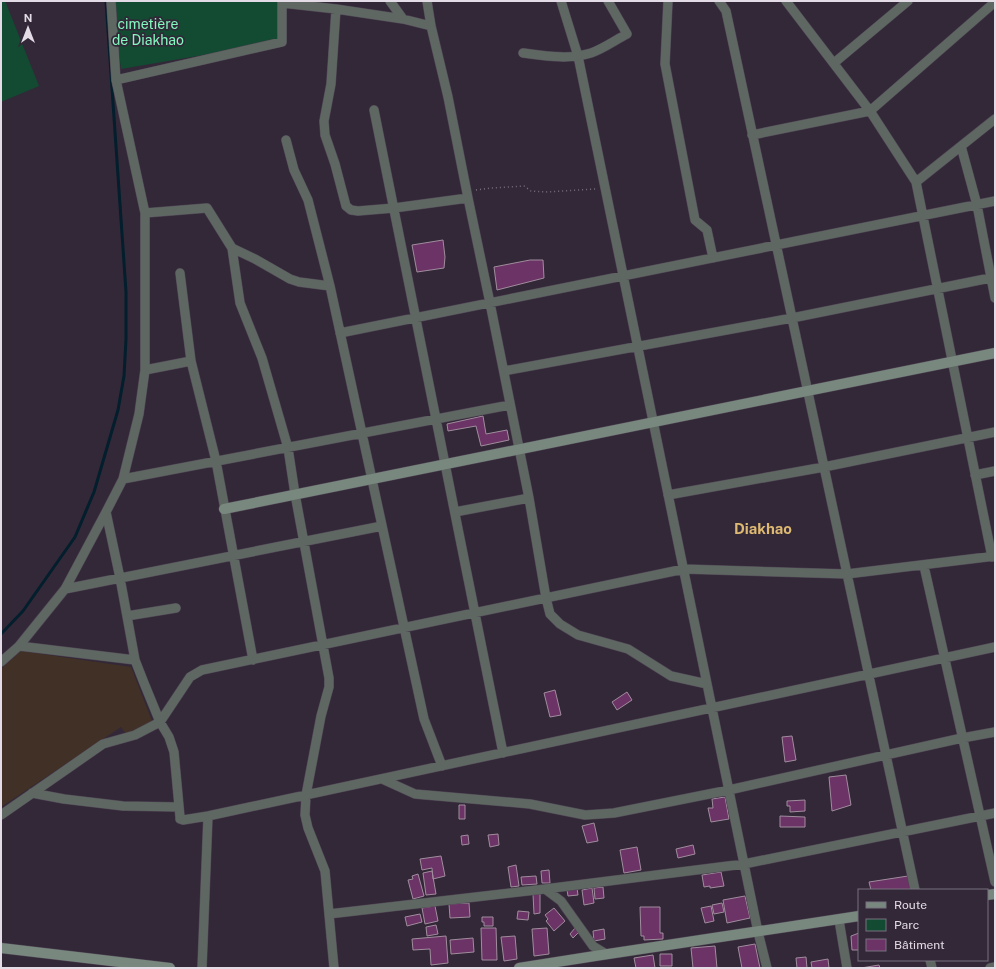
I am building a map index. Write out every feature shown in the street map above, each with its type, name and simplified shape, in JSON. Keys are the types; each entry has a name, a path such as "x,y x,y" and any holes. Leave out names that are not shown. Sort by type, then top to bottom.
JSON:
{"street":[{"path":"1,662 19,646 64,589 123,479 139,414 145,370 145,213 116,80 111,1"},
{"path":"390,1 403,19"},
{"path":"427,1 504,371 550,614 560,624 578,635 628,649 671,676 707,684"},
{"path":"561,1 578,56 758,932 767,968"},
{"path":"523,53 552,57 578,56 593,52 627,34 608,1"},
{"path":"668,1 665,64 695,220 707,230 713,258"},
{"path":"719,1 726,11 915,889"},
{"path":"1,815 103,744 135,735 160,722 190,677 202,670 684,569 847,574 924,566 993,556 975,475 916,182 870,111 787,1"},
{"path":"834,63 908,1"},
{"path":"116,80 282,42 282,2 403,19 431,26"},
{"path":"752,135 870,111 995,2"},
{"path":"336,9 332,84 324,121 326,135 346,206 351,210 358,211 394,208 468,195"},
{"path":"374,110 503,753"},
{"path":"916,182 995,119"},
{"path":"286,140 294,170 308,200 330,286 424,719 442,766"},
{"path":"961,146 978,205 993,277 995,298"},
{"path":"340,333 995,202"},
{"path":"145,213 207,208 232,248 240,303 262,358 288,448 295,494 330,678 306,795 305,815 308,828 324,871 334,968"},
{"path":"232,248 290,279 299,282 330,286"},
{"path":"180,273 191,360 216,461 252,660"},
{"path":"504,371 792,318 993,277"},
{"path":"224,509 995,353"},
{"path":"145,370 191,360"},
{"path":"123,479 510,405"},
{"path":"668,495 824,467 995,432"},
{"path":"975,475 995,471"},
{"path":"455,512 529,498"},
{"path":"106,512 136,660 160,722 169,737 174,752 180,819 183,820 208,816 995,647"},
{"path":"64,589 382,526"},
{"path":"924,566 995,882"},
{"path":"127,616 176,608"},
{"path":"19,646 136,660"},
{"path":"382,778 415,794 530,804 585,815 614,813 729,790 995,732"},
{"path":"32,793 64,799 123,806 179,807"},
{"path":"329,914 744,864 995,813"},
{"path":"202,968 208,816"},
{"path":"545,889 561,901 593,946 606,954"},
{"path":"519,968 540,967 606,954 858,916"},
{"path":"839,920 847,968"},
{"path":"1,948 170,968"},
{"path":"990,968 995,967"}],"path":[{"path":"468,195 491,188 524,186 531,191 538,192 606,188"}],"shaded area":[{"path":"21,651 131,667 152,721 150,724 126,734 121,727 1,807 1,669"}],"green space":[{"path":"1,1 5,1 39,86 1,102"},
{"name":"cimetière de Diakhao","path":"114,1 278,1 279,37 274,43 121,69"}],"building":[{"path":"443,240 445,257 444,268 417,272 412,245"},
{"path":"530,260 543,260 544,278 497,290 494,267"},
{"path":"483,416 486,434 507,430 509,440 481,446 476,426 448,431 447,424"},
{"path":"555,690 561,715 550,717 544,693"},
{"path":"627,692 632,700 617,710 612,702"},
{"path":"792,736 796,760 785,762 782,737"},
{"path":"846,775 851,805 832,811 829,777"},
{"path":"725,797 729,819 711,822 708,808 713,808 712,799"},
{"path":"805,800 805,811 790,812 790,806 787,806 787,801"},
{"path":"459,805 465,805 465,819 459,819"},
{"path":"780,816 805,817 805,827 780,827"},
{"path":"594,823 598,841 587,843 582,826"},
{"path":"498,834 499,845 490,847 488,835"},
{"path":"468,835 469,844 462,845 461,836"},
{"path":"693,845 695,854 678,858 676,849"},
{"path":"637,847 641,870 624,873 620,850"},
{"path":"441,856 445,876 433,879 432,868 422,870 420,859"},
{"path":"516,865 519,886 511,887 508,867"},
{"path":"549,870 550,883 542,883 541,871"},
{"path":"432,871 436,894 426,895 423,873"},
{"path":"721,872 724,886 710,888 710,886 704,887 702,875"},
{"path":"418,874 424,896 413,899 408,880 413,879 412,876"},
{"path":"536,876 537,884 522,885 521,877"},
{"path":"908,876 911,889 871,889 869,882"},
{"path":"603,887 604,898 595,899 594,888"},
{"path":"577,888 578,895 568,896 567,890"},
{"path":"592,888 594,903 584,905 582,890"},
{"path":"533,894 540,894 540,913 534,914"},
{"path":"745,896 750,918 727,923 723,900"},
{"path":"469,903 470,917 450,918 449,904"},
{"path":"722,903 724,912 714,914 712,905"},
{"path":"435,906 438,921 425,924 422,908"},
{"path":"711,906 714,921 705,923 701,908"},
{"path":"640,907 660,907 660,933 663,933 663,939 644,940 644,936 641,936"},
{"path":"554,908 565,921 554,931 546,921 548,919 545,915"},
{"path":"518,911 529,912 528,920 517,919"},
{"path":"420,914 422,922 407,926 405,917"},
{"path":"482,917 493,917 493,926 484,926"},
{"path":"436,925 438,934 427,936 426,927"},
{"path":"481,928 496,928 497,960 482,960"},
{"path":"547,928 549,954 534,956 532,929"},
{"path":"575,928 579,932 573,938 570,934"},
{"path":"604,929 605,939 594,941 593,931"},
{"path":"858,933 858,950 852,950 851,936"},
{"path":"446,936 448,963 431,965 430,949 413,950 412,939"},
{"path":"515,936 517,959 504,961 501,937"},
{"path":"473,938 474,952 451,954 450,940"},
{"path":"755,944 760,968 742,968 738,947"},
{"path":"715,946 717,968 693,968 691,948"},
{"path":"660,954 672,954 672,966 660,966"},
{"path":"653,955 655,968 636,968 634,958"},
{"path":"806,957 807,968 797,968 796,958"},
{"path":"828,959 829,968 812,968 811,962"},
{"path":"879,965 880,968 861,968"}],"waterway":[{"path":"1,634 23,611 75,537 94,492 118,410 124,376 126,292 106,1"}],"district":[{"name":"Diakhao","path":"763,529"}]}
